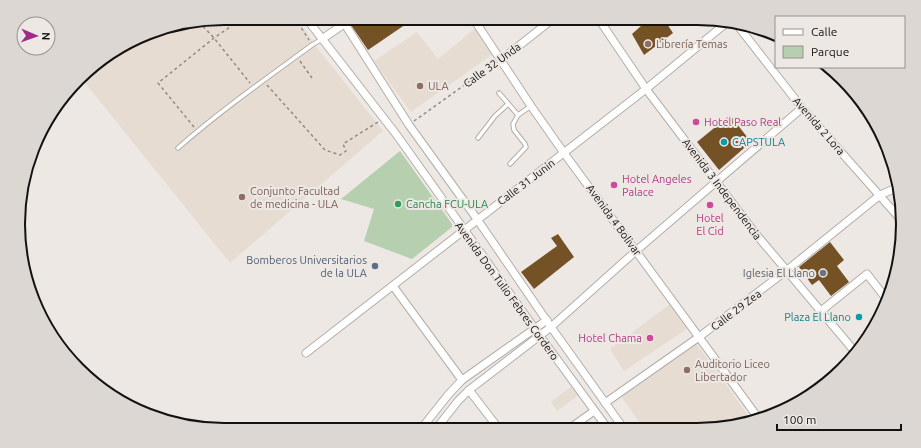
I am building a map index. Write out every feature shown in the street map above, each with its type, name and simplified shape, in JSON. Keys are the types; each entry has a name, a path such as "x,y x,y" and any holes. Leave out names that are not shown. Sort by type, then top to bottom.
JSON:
{"street":[{"name":"Avenida Don Tulio Febres Cordero","path":"311,25 396,134 603,423"},
{"path":"322,39 338,29 340,25"},
{"name":"Avenida Don Tulio Febres Cordero","path":"346,25 409,125 477,219 551,327 620,423"},
{"name":"Avenida 4 Bolivar","path":"478,25 564,153 637,250 755,414"},
{"name":"Calle 32 Unda","path":"501,60 545,25"},
{"name":"Avenida 3 Independencia","path":"603,25 646,89 716,182 786,271 852,348"},
{"name":"Calle 31 Junin","path":"306,353 646,89 722,27"},
{"name":"Avenida 2 Lora","path":"741,30 802,108 896,212"},
{"path":"441,423 469,390 551,327 637,250 802,108"},
{"name":"Calle 29 Zea","path":"605,403 700,337 786,271 880,195 893,189"},
{"path":"821,311 867,274 883,294"},
{"path":"393,286 462,380"},
{"path":"426,423 462,380 547,320"},
{"path":"469,390 494,423"},
{"path":"577,423 594,411"}],"lane":[{"path":"335,25 338,29"},
{"path":"178,148 263,81 322,39"},
{"path":"499,93 518,115"},
{"path":"478,138 495,116 508,104"},
{"path":"510,164 526,147 526,144 514,130 513,124 518,115 531,106"}],"path":[{"path":"198,131 158,83 214,38 233,25"},
{"path":"299,25 312,45"},
{"path":"203,26 254,88"},
{"path":"297,56 312,78"},
{"name":"Calle 32 Unda","path":"409,125 501,60"},
{"path":"263,81 325,150 340,154 346,151 343,144 383,119"}],"shaded area":[{"name":"Conjunto Facultad de medicina - ULA","path":"211,25 302,25 318,49 383,131 230,263 84,82 103,66 124,52 148,40 172,32"},
{"name":"ULA","path":"478,26 497,51 411,112 374,61 417,32 438,59"},
{"name":"Hotel Chama","path":"673,302 691,326 624,371 610,349"},
{"name":"Auditorio Liceo Libertador","path":"696,343 748,416 710,423 640,423 622,397"},
{"path":"573,385 580,394 557,411 551,402"}],"green space":[{"name":"Cancha FCU-ULA","path":"400,151 452,224 452,227 412,259 364,241 374,209 341,199"}],"building":[{"path":"351,25 405,25 368,50"},
{"name":"Librería Temas","path":"642,25 668,25 673,33 644,55 632,34"},
{"name":"CAPSTULA","path":"730,115 751,142 719,170 697,142"},
{"path":"558,234 574,257 534,289 521,272 557,246 551,238"},
{"name":"Iglesia El Llano","path":"830,242 844,260 837,266 849,282 831,296 819,280 812,285 799,267"}],"place":[{"name":"Librería Temas","path":"648,44"},
{"name":"ULA","path":"420,86"},
{"name":"Hotel Paso Real","path":"696,122"},
{"name":"CAPSTULA","path":"724,142"},
{"name":"Hotel Angeles Palace","path":"614,185"},
{"name":"Conjunto Facultad de medicina - ULA","path":"242,197"},
{"name":"Cancha FCU-ULA","path":"398,204"},
{"name":"Hotel El Cid","path":"710,205"},
{"name":"Bomberos Universitarios de la ULA","path":"375,266"},
{"name":"Iglesia El Llano","path":"823,273"},
{"name":"Plaza El Llano","path":"859,317"},
{"name":"Hotel Chama","path":"650,338"},
{"name":"Auditorio Liceo Libertador","path":"687,370"}]}
